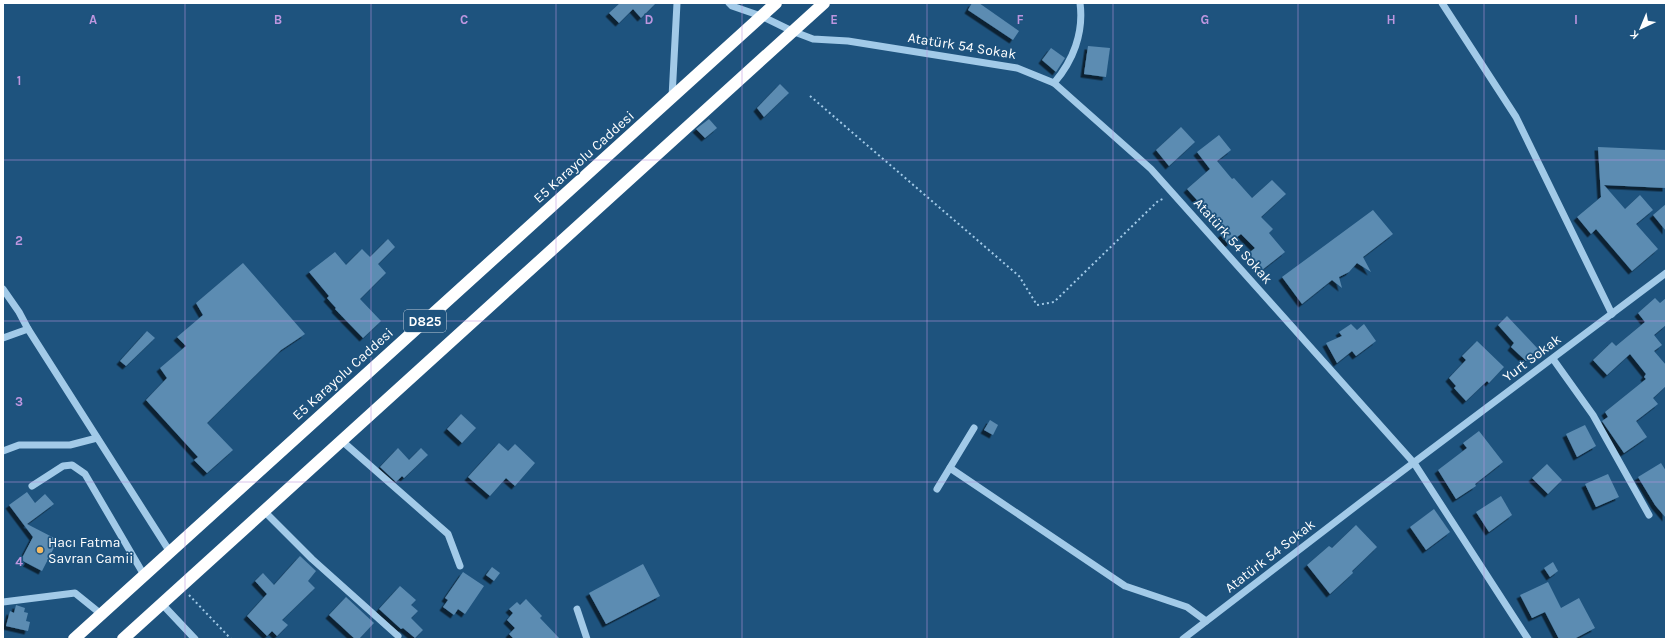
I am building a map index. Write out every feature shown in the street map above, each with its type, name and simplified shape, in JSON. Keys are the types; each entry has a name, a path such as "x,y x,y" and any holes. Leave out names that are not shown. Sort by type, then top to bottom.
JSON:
{"highway":[{"name":"E5 Karayolu Caddesi","path":"74,639 776,3"},
{"name":"D825","path":"124,639 824,3"}],"street":[{"path":"672,97 677,3"},
{"name":"Atatürk 54 Sokak","path":"729,3 732,6 761,16 813,39 848,41 1017,68 1054,83 1151,169 1414,463 1183,639"},
{"path":"1054,83 1067,66 1076,47 1081,22 1080,3"},
{"path":"1442,3 1516,116 1612,314"},
{"name":"Yurt Sokak","path":"1414,463 1666,273"},
{"path":"3,289 170,552"},
{"path":"3,338 28,329"},
{"path":"1553,359 1593,415 1649,515"},
{"path":"937,489 974,428"},
{"path":"3,451 20,445 70,445 97,438"},
{"path":"342,441 448,534 460,566"},
{"path":"1414,463 1528,639"},
{"path":"32,486 62,466 72,465 85,474 144,575"},
{"path":"950,468 1125,586 1188,608 1206,622"},
{"path":"264,511 312,559 398,636"},
{"path":"3,602 75,593 101,614"},
{"path":"162,604 195,639"},
{"path":"577,609 587,639"}],"path":[{"path":"810,96 1019,276 1037,305 1054,302 1158,201 1173,195"},
{"path":"181,587 231,639"}],"building":[{"path":"620,3 656,3 641,18 633,9 619,23 609,13"},
{"path":"972,3 979,3 1019,31 1013,40 968,10"},
{"path":"1088,46 1110,48 1106,77 1084,74"},
{"path":"1051,48 1065,58 1056,72 1042,60"},
{"path":"780,84 789,93 764,117 757,108"},
{"path":"709,119 717,128 705,138 696,129"},
{"path":"1181,127 1195,142 1169,166 1156,150"},
{"path":"1219,135 1231,150 1217,161 1232,179 1234,178 1252,198 1272,180 1286,194 1261,217 1273,229 1269,233 1285,252 1262,270 1249,253 1255,248 1241,234 1228,244 1221,235 1225,231 1187,189 1210,169 1197,152"},
{"path":"1598,147 1666,150 1666,188 1604,185 1625,209 1640,195 1653,210 1636,224 1658,249 1632,271 1596,229 1591,234 1577,217 1601,197"},
{"path":"1666,204 1666,231 1653,215"},
{"path":"1373,210 1393,234 1363,257 1371,272 1357,263 1349,272 1339,277 1342,288 1332,280 1302,304 1282,277"},
{"path":"388,239 395,247 378,264 386,273 360,299 381,321 363,338 335,309 336,308 327,298 329,296 309,272 335,252 346,265 362,249 370,257"},
{"path":"243,263 305,334 281,350 207,423 233,450 207,473 194,460 198,457 146,400 167,378 160,368 186,346 177,337 203,315 196,303"},
{"path":"1655,298 1660,303 1666,298 1666,325 1654,335 1662,345 1654,351 1666,365 1666,386 1653,398 1658,404 1636,421 1647,437 1624,453 1602,421 1608,417 1605,412 1646,379 1644,377 1646,374 1630,354 1607,375 1593,360 1612,342 1616,346 1645,322 1638,313"},
{"path":"1507,316 1538,349 1526,361 1511,347 1514,343 1498,325"},
{"path":"1351,324 1357,330 1364,324 1376,341 1356,356 1352,351 1337,363 1326,343 1342,336 1339,332"},
{"path":"147,331 155,338 126,366 120,361"},
{"path":"1477,341 1504,367 1489,383 1487,381 1466,401 1454,388 1456,386 1449,378 1466,360 1462,356"},
{"path":"461,414 476,428 462,443 447,429"},
{"path":"990,420 998,425 993,435 984,430"},
{"path":"1585,425 1596,446 1577,457 1566,434"},
{"path":"1479,431 1503,462 1475,484 1476,486 1456,499 1438,470 1467,448 1463,443"},
{"path":"499,443 508,451 515,444 535,463 515,486 506,478 490,496 468,477"},
{"path":"398,448 409,460 421,448 428,455 404,478 402,476 396,482 380,467"},
{"path":"1661,463 1666,471 1666,518 1655,505 1638,477"},
{"path":"1547,464 1562,480 1548,494 1532,478"},
{"path":"1608,474 1619,497 1596,507 1585,484"},
{"path":"27,492 35,503 45,494 54,504 27,524 58,540 42,571 21,560 33,537 9,505"},
{"path":"1501,496 1512,515 1489,532 1476,512"},
{"path":"1434,509 1450,532 1426,550 1410,527"},
{"path":"1356,525 1377,547 1352,571 1353,573 1330,594 1307,565 1329,546 1332,548"},
{"path":"300,556 316,571 308,581 315,588 282,620 288,625 277,636 272,631 267,636 247,616 267,594 255,581 263,573 274,585"},
{"path":"1553,562 1558,571 1550,577 1544,568"},
{"path":"643,564 660,596 606,624 589,593"},
{"path":"492,567 500,573 494,581 486,575"},
{"path":"463,572 484,586 465,614 458,609 454,615 443,607 448,600 445,598"},
{"path":"1548,582 1561,608 1579,598 1595,628 1574,639 1559,639 1545,612 1532,618 1520,595"},
{"path":"400,586 416,600 411,605 418,611 411,618 423,630 415,638 403,628 401,629 379,609"},
{"path":"346,597 374,623 359,639 355,639 329,615"},
{"path":"526,599 542,616 540,618 560,639 514,639 509,634 515,628 507,620 513,613 509,609 517,602 520,605"},
{"path":"16,605 25,608 24,612 28,613 26,621 30,622 28,631 6,626 10,611 14,613"}],"place":[{"name":"Hacı Fatma Savran Camii","path":"40,550"}]}
